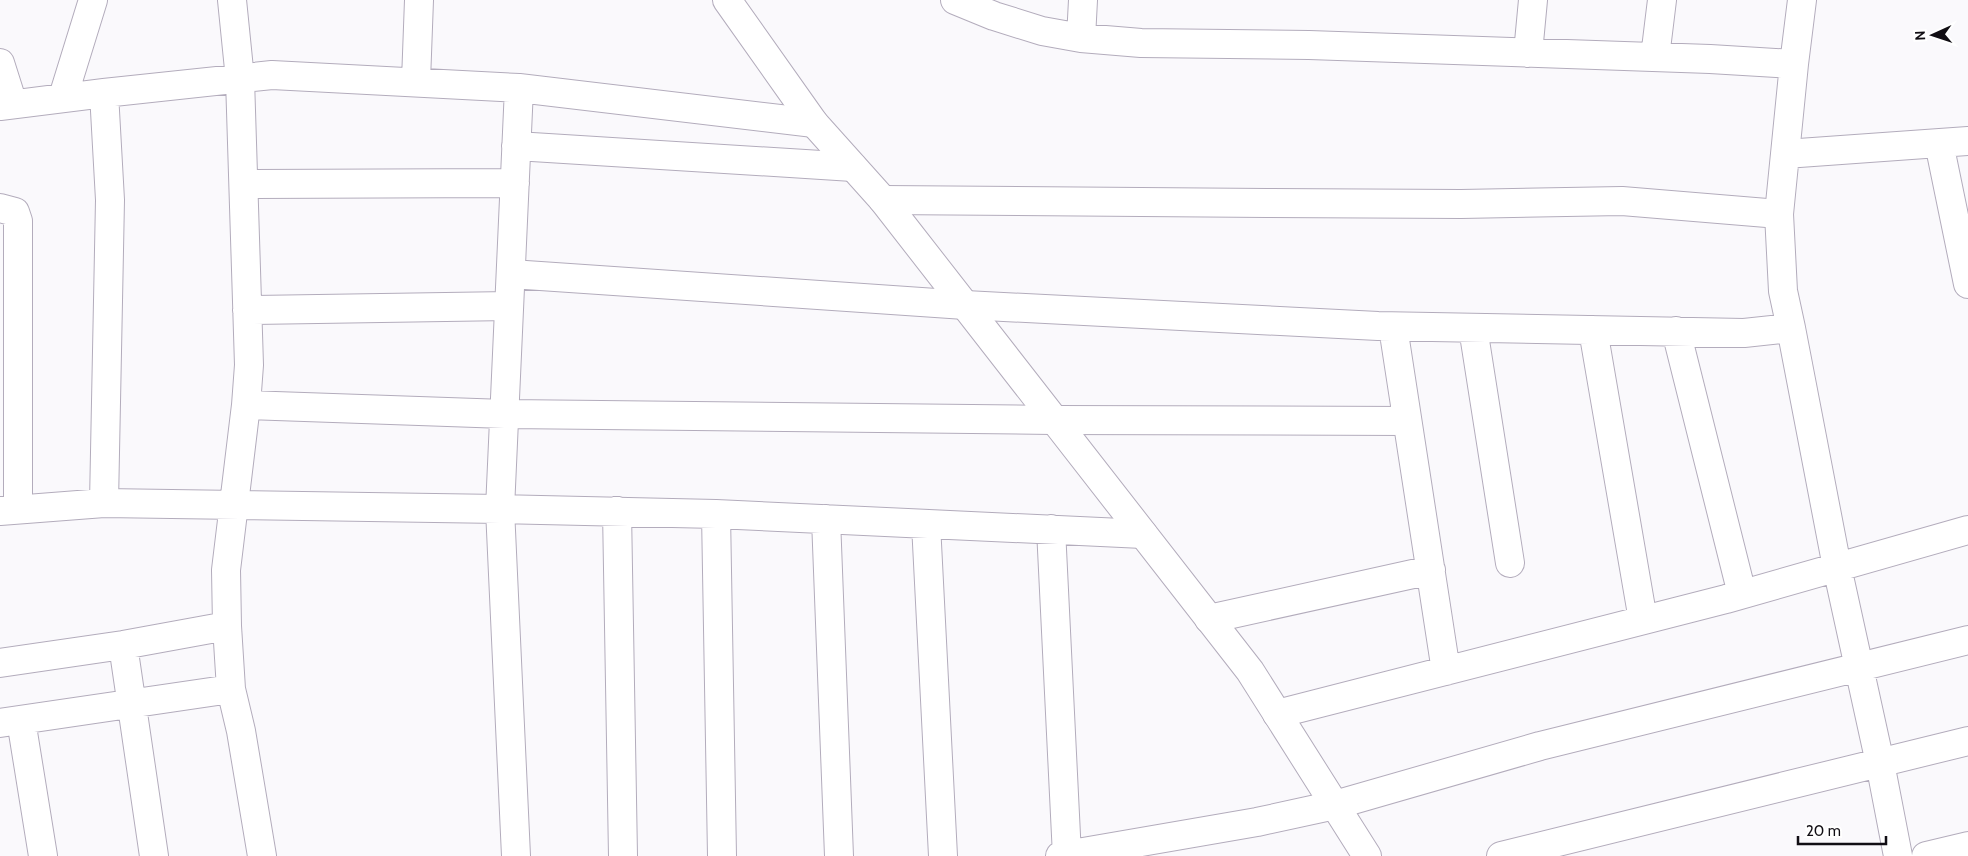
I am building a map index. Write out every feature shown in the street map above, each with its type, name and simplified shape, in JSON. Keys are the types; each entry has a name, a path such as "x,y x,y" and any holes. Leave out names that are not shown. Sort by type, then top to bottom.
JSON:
{"street":[{"path":"63,97 93,0"},
{"path":"232,0 240,79 249,365 226,570 227,626 231,689 262,856"},
{"path":"416,82 419,0"},
{"path":"727,0 814,123 883,200 1250,671 1367,856"},
{"path":"956,0 994,16 1042,31 1080,38 1141,44 1309,45 1655,57 1794,64"},
{"path":"1080,38 1083,0"},
{"path":"1528,53 1534,0"},
{"path":"1655,57 1662,0"},
{"path":"1802,0 1778,214 1783,291 1836,567 1880,763 1898,856"},
{"path":"0,63 7,105 63,97 272,75 519,88 814,123"},
{"path":"516,856 500,509 519,88"},
{"path":"104,93 110,200 104,503"},
{"path":"1785,154 1968,141"},
{"path":"1940,143 1968,284"},
{"path":"516,146 854,167"},
{"path":"244,184 515,183"},
{"path":"883,200 1287,204 1622,201 1778,214"},
{"path":"0,208 15,212 18,221 9,307 9,510 104,503 500,509 826,518 1143,534"},
{"path":"511,274 965,305 1393,326 1744,333 1791,328"},
{"path":"247,310 509,306"},
{"path":"1393,326 1446,671"},
{"path":"1473,328 1510,563"},
{"path":"1593,330 1644,620"},
{"path":"1676,331 1742,594"},
{"path":"246,405 504,414 1053,420 1408,421"},
{"path":"617,512 623,856"},
{"path":"716,514 722,856"},
{"path":"826,518 839,856"},
{"path":"926,524 943,856"},
{"path":"1051,530 1065,856 1257,822 1335,805 1540,746 1968,640"},
{"path":"1277,714 1742,594 1968,530"},
{"path":"1209,620 1431,570"},
{"path":"0,663 122,645 227,626"},
{"path":"122,645 154,856"},
{"path":"43,856 10,722 231,689"},
{"path":"1501,856 1968,741"},
{"path":"1926,856 1968,846"}]}
